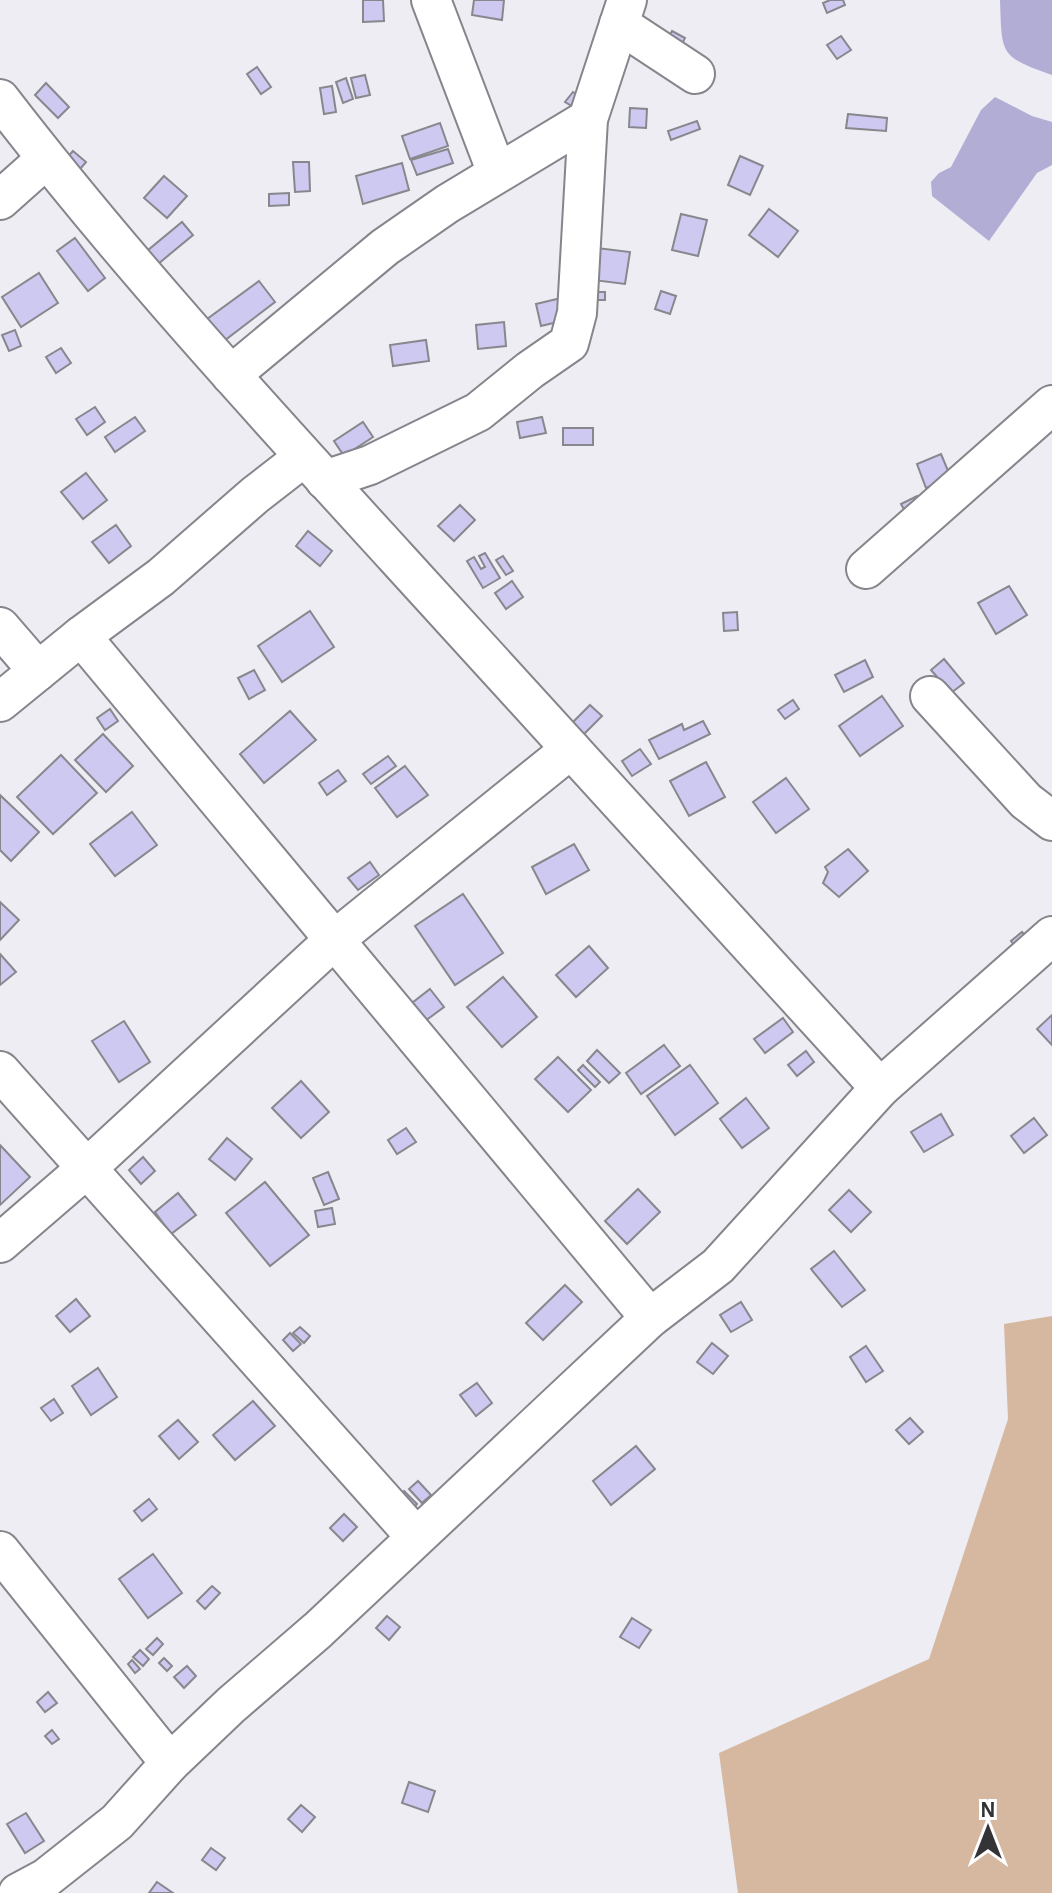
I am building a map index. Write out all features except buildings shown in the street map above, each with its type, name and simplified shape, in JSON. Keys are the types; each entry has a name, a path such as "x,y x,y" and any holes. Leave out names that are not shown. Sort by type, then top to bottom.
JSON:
{"street":[{"path":"431,0 497,173"},
{"path":"0,702 81,636 161,577 255,495 315,468 370,465 478,412 569,343 577,313 588,119 623,12 695,74"},
{"path":"0,99 46,159 231,375 880,1088"},
{"path":"231,375 385,247 497,173 588,119"},
{"path":"0,200 46,159"},
{"path":"866,569 1052,405"},
{"path":"0,627 38,671"},
{"path":"81,636 650,1318"},
{"path":"930,696 1026,801 1052,821"},
{"path":"0,1243 87,1168 333,941 571,749"},
{"path":"18,1893 46,1878 117,1822 170,1763 231,1705 318,1630 650,1318 718,1266 880,1088 1052,936"},
{"path":"0,1071 416,1537"},
{"path":"0,1551 170,1763"}],"shaded area":[{"path":"1000,0 1052,0 1052,75 1022,63 1007,51 1003,43"},
{"path":"995,97 1032,116 1052,122 1052,165 1037,173 989,241 932,196 931,182 951,167 981,110"},
{"path":"1052,1316 1052,1893 738,1893 719,1753 929,1659 1008,1419 1004,1324"}]}
